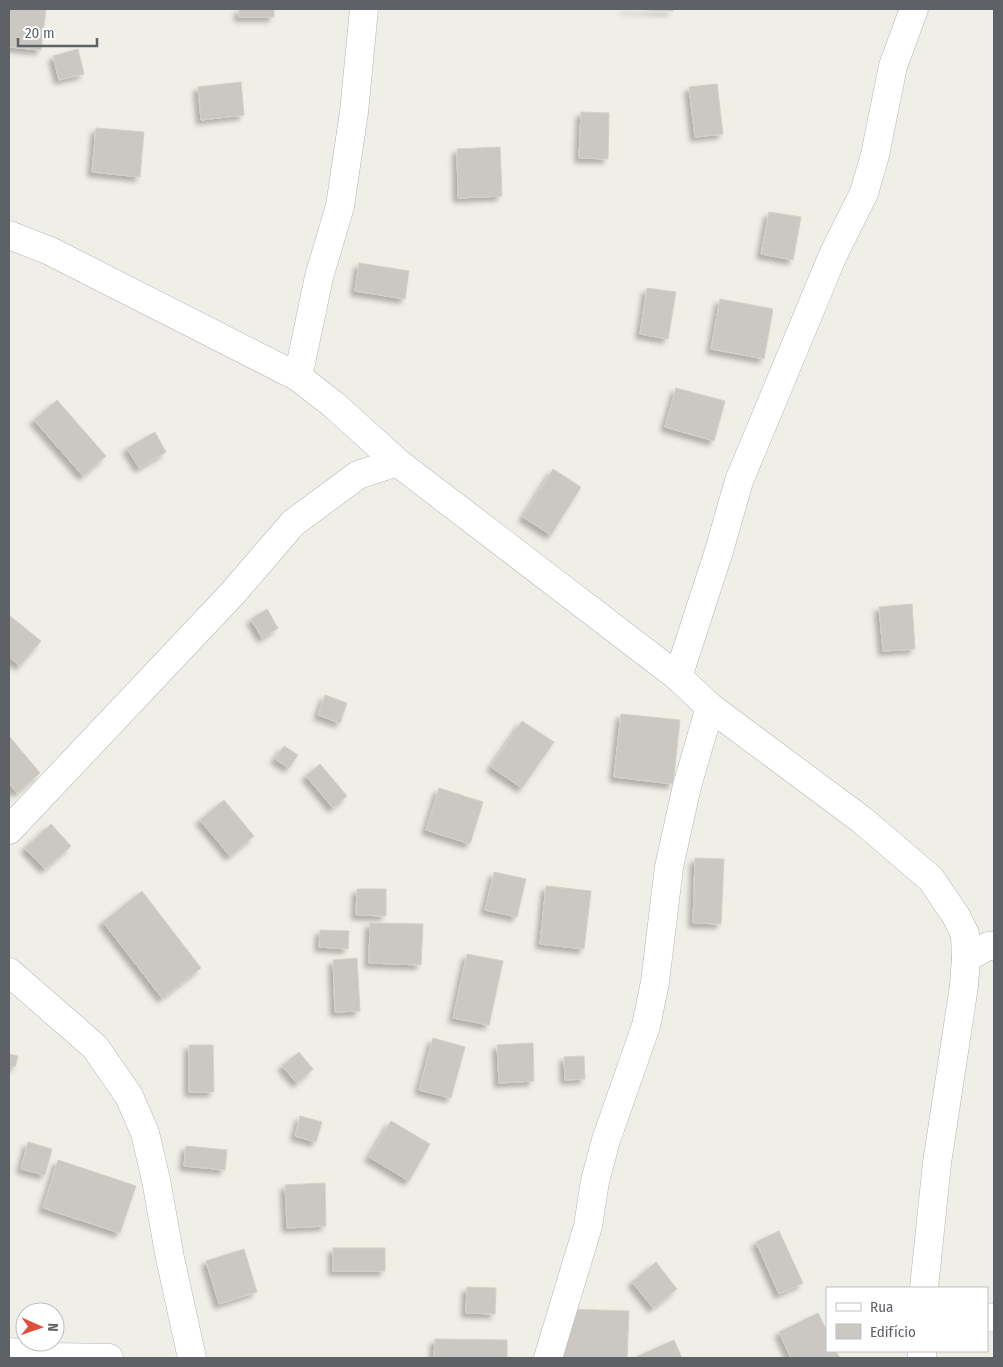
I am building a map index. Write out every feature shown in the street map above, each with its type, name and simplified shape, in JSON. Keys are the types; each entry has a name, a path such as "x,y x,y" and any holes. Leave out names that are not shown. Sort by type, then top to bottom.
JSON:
{"street":[{"path":"298,377 319,276 340,206 354,112 364,9"},
{"path":"678,678 719,551 739,481 833,255 864,193 875,155 893,66 914,9"},
{"path":"9,235 50,251 298,377 334,405 397,462 678,678 710,707 862,820 932,878 956,916 964,934 966,958 964,986 937,1163 924,1287"},
{"path":"9,830 232,594 293,523 358,475 397,462"},
{"path":"548,1358 588,1226 595,1181 606,1140 646,1026 655,982 669,867 687,786 710,707"},
{"path":"966,958 988,946 994,946"},
{"path":"9,972 95,1047 129,1096 148,1143 192,1358"},
{"path":"9,1352 55,1357 109,1358"}],"building":[{"path":"9,9 46,9 41,50 9,47"},
{"path":"239,9 274,9 274,17 239,17"},
{"path":"625,9 673,9 673,11"},
{"path":"78,49 84,74 59,80 53,56"},
{"path":"241,82 244,115 201,120 198,87"},
{"path":"717,84 723,134 695,137 689,87"},
{"path":"581,112 609,113 608,159 579,158"},
{"path":"96,128 144,132 140,177 92,172"},
{"path":"500,147 502,196 458,198 457,149"},
{"path":"769,212 801,217 793,260 761,254"},
{"path":"359,263 409,271 405,299 355,291"},
{"path":"647,288 676,292 668,339 640,334"},
{"path":"720,299 773,309 764,359 711,349"},
{"path":"676,388 725,401 714,441 665,427"},
{"path":"57,400 106,456 83,476 34,420"},
{"path":"155,432 166,452 139,468 127,448"},
{"path":"553,469 581,487 551,535 523,517"},
{"path":"912,604 915,649 883,651 879,607"},
{"path":"267,609 278,628 262,638 251,619"},
{"path":"9,615 41,641 20,666 9,657"},
{"path":"325,695 347,703 340,723 318,715"},
{"path":"621,714 680,720 673,784 614,777"},
{"path":"522,721 554,742 522,788 491,767"},
{"path":"9,736 40,773 17,793 9,783"},
{"path":"284,746 298,755 289,768 275,759"},
{"path":"320,764 347,796 333,808 306,776"},
{"path":"439,788 483,802 470,844 426,830"},
{"path":"224,800 254,836 230,856 200,820"},
{"path":"51,824 71,846 45,869 25,848"},
{"path":"695,858 724,859 721,924 693,923"},
{"path":"494,872 526,879 517,917 485,910"},
{"path":"546,886 591,891 584,949 540,944"},
{"path":"357,889 386,889 386,916 356,915"},
{"path":"142,891 201,968 162,998 103,922"},
{"path":"370,923 423,924 421,965 369,963"},
{"path":"320,930 349,931 348,949 319,947"},
{"path":"467,954 503,961 489,1025 453,1018"},
{"path":"357,958 360,1011 335,1012 333,960"},
{"path":"433,1038 465,1047 451,1098 419,1090"},
{"path":"533,1043 534,1081 499,1083 497,1045"},
{"path":"189,1045 213,1045 214,1092 189,1092"},
{"path":"299,1052 313,1069 297,1083 282,1066"},
{"path":"9,1054 18,1056 15,1067 9,1066"},
{"path":"584,1056 585,1079 565,1080 564,1057"},
{"path":"300,1116 322,1122 316,1142 295,1136"},
{"path":"391,1121 430,1144 409,1181 369,1157"},
{"path":"28,1142 52,1149 45,1175 21,1169"},
{"path":"186,1146 227,1150 225,1170 184,1166"},
{"path":"58,1160 136,1186 120,1233 43,1208"},
{"path":"325,1183 326,1226 287,1228 285,1185"},
{"path":"779,1231 803,1283 779,1294 756,1242"},
{"path":"333,1248 385,1248 385,1271 333,1271"},
{"path":"244,1249 257,1292 219,1304 206,1261"},
{"path":"656,1262 677,1289 653,1308 632,1282"},
{"path":"467,1287 496,1288 495,1314 466,1313"},
{"path":"563,1309 629,1311 627,1358 562,1358"},
{"path":"818,1313 826,1329 826,1352 837,1352 840,1358 791,1358 779,1332"},
{"path":"435,1339 507,1340 507,1358 434,1358"},
{"path":"674,1340 682,1358 638,1358 638,1356"}]}
